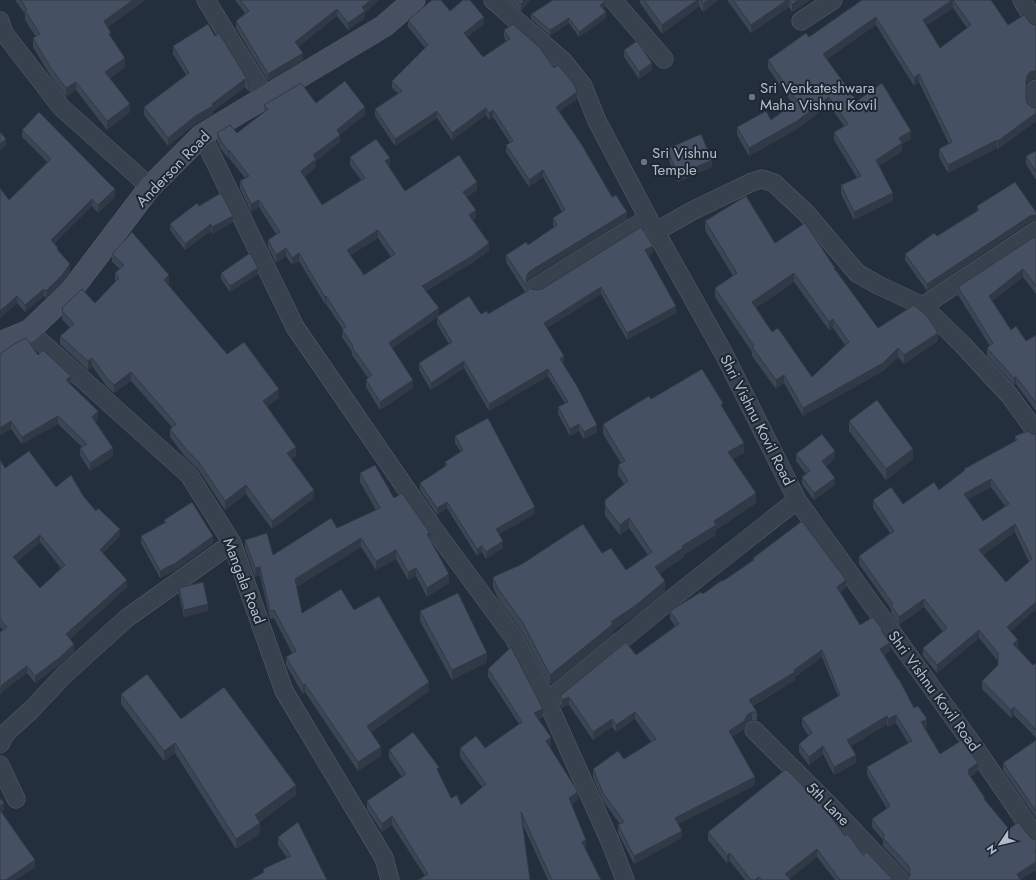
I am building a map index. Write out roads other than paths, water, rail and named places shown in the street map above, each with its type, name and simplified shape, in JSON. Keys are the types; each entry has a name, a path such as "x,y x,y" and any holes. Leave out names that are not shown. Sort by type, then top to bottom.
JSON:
{"main road":[{"name":"Anderson Road","path":"0,342 29,332 72,291 150,187 202,135 384,26 414,0"}],"street":[{"path":"206,0 265,96"},
{"name":"Shri Vishnu Kovil Road","path":"493,0 563,61 583,86 597,121 651,225 724,354 797,500 978,752 1036,837"},
{"path":"613,0 664,59"},
{"path":"800,21 833,0"},
{"path":"1022,0 1036,23"},
{"path":"1,30 61,107 150,187"},
{"path":"1036,89 1036,106"},
{"path":"202,135 295,327 431,525 514,638 547,701 610,841 625,880"},
{"path":"536,287 651,225 692,211 762,179 774,183 806,213 857,273 923,306 962,344 1010,396 1030,412 1036,432"},
{"path":"923,306 1036,231"},
{"name":"Mangala Road","path":"29,332 189,475 232,543 284,691 384,858 390,880"},
{"path":"547,701 679,593 797,500"},
{"path":"0,744 6,733 31,710 65,674 127,618 232,543"},
{"name":"5th Lane","path":"754,730 841,816 900,880"},
{"path":"0,765 16,799"}],"place":[{"name":"Sri Venkateshwara Maha Vishnu Kovil","path":"752,97"},
{"name":"Sri Vishnu Temple","path":"644,162"}]}
